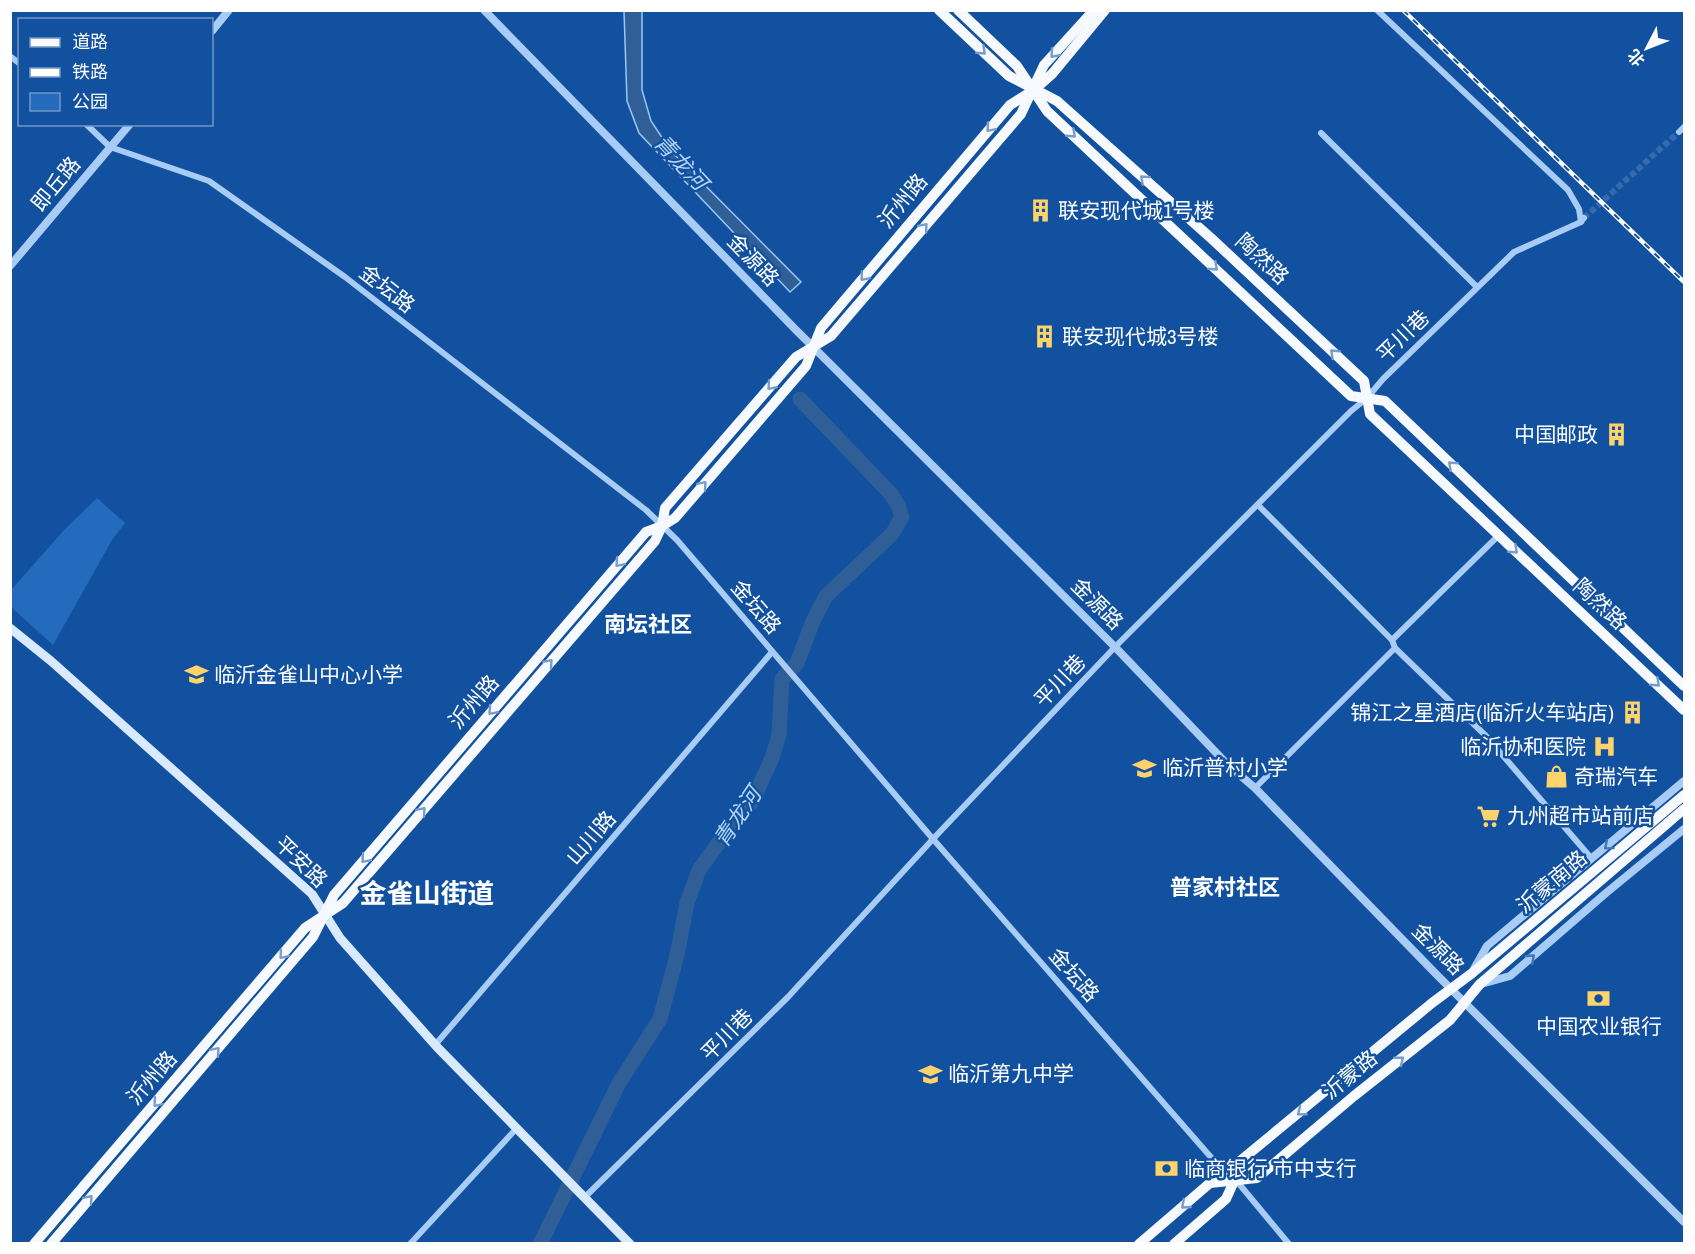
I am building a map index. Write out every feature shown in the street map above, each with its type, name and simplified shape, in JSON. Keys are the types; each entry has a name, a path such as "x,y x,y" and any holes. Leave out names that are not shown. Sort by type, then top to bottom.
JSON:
{"main road":[{"name":"陶然路","path":"939,10 1009,76 1057,101 1212,239 1364,381 1370,414 1684,710"},
{"name":"陶然路","path":"958,10 1017,66 1047,111 1352,396 1385,401 1684,686"},
{"path":"1088,10 1084,28 1100,23 1111,10"},
{"name":"沂州路","path":"51,1244 314,937 334,895 618,564 646,532 675,518 806,366 821,328 1010,105 1034,90 1052,74 1094,10"},
{"name":"沂州路","path":"1084,28 1105,10"},
{"name":"平安路","path":"10,628 51,661 312,894 340,938 435,1045 580,1194"},
{"name":"沂蒙南路","path":"1471,974 1684,795"},
{"name":"沂蒙南路","path":"1480,984 1684,809"},
{"name":"沂州路","path":"34,1244 305,928 325,914"},
{"name":"沂蒙路","path":"1174,1244 1226,1199 1240,1161 1432,1003 1471,974"},
{"name":"沂蒙路","path":"1139,1244 1210,1183 1235,1179 1257,1179 1354,1096 1450,1020 1480,984"},
{"path":"580,1194 630,1244"}],"street":[{"path":"213,30 229,10"},
{"name":"金源路","path":"484,10 814,347 1115,647 1227,764 1255,788 1684,1222"},
{"name":"平川巷","path":"580,1194 788,997 933,839 1115,647 1477,287 1514,252 1582,220 1579,209 1568,190 1377,10"},
{"name":"金坛路","path":"88,126 110,147 209,181 345,277 646,510 677,540 933,839 1216,1163 1235,1179 1289,1244"},
{"name":"即丘路","path":"10,266 128,126"},
{"path":"1321,133 1477,287"},
{"path":"1258,505 1392,640 1395,648 1486,736 1592,859"},
{"path":"1392,640 1498,535"},
{"path":"1255,788 1395,648"},
{"name":"山川路","path":"435,1045 772,652"},
{"path":"1471,974 1487,946 1684,781"},
{"path":"1480,984 1510,976 1606,892 1684,829"},
{"path":"410,1244 516,1129"}],"green space":[{"path":"97,498 125,523 112,540 53,645 11,607 11,590 64,530"}],"water":[{"path":"624,11 642,11 642,90 651,121 671,151 801,282 790,292 639,133 627,101"}],"waterway":[{"name":"青龙河","path":"540,1244 619,1083 660,1019 677,955 687,903 699,870 735,820 752,802 772,758 779,735 782,679 797,663 813,621 826,596 892,534 902,517 891,494 800,399"}],"tunnel":[{"path":"1584,218 1679,132"}],"railway":[{"path":"1403,10 1684,282"}],"place":[{"name":"联安现代城1号楼","path":"1040,211"},
{"name":"联安现代城3号楼","path":"1044,337"},
{"name":"中国邮政","path":"1616,435"},
{"name":"临沂金雀山中心小学","path":"196,675"},
{"name":"锦江之星酒店(临沂火车站店)","path":"1632,713"},
{"name":"临沂协和医院","path":"1604,747"},
{"name":"临沂普村小学","path":"1144,768"},
{"name":"奇瑞汽车","path":"1556,777"},
{"name":"九州超市站前店","path":"1489,816"},
{"name":"中国农业银行","path":"1599,999"},
{"name":"临沂第九中学","path":"930,1074"},
{"name":"临商银行 市中支行","path":"1166,1169"}],"district":[{"name":"南坛社区","path":"648,624"},
{"name":"普家村社区","path":"1225,887"},
{"name":"金雀山街道","path":"427,894"}]}
